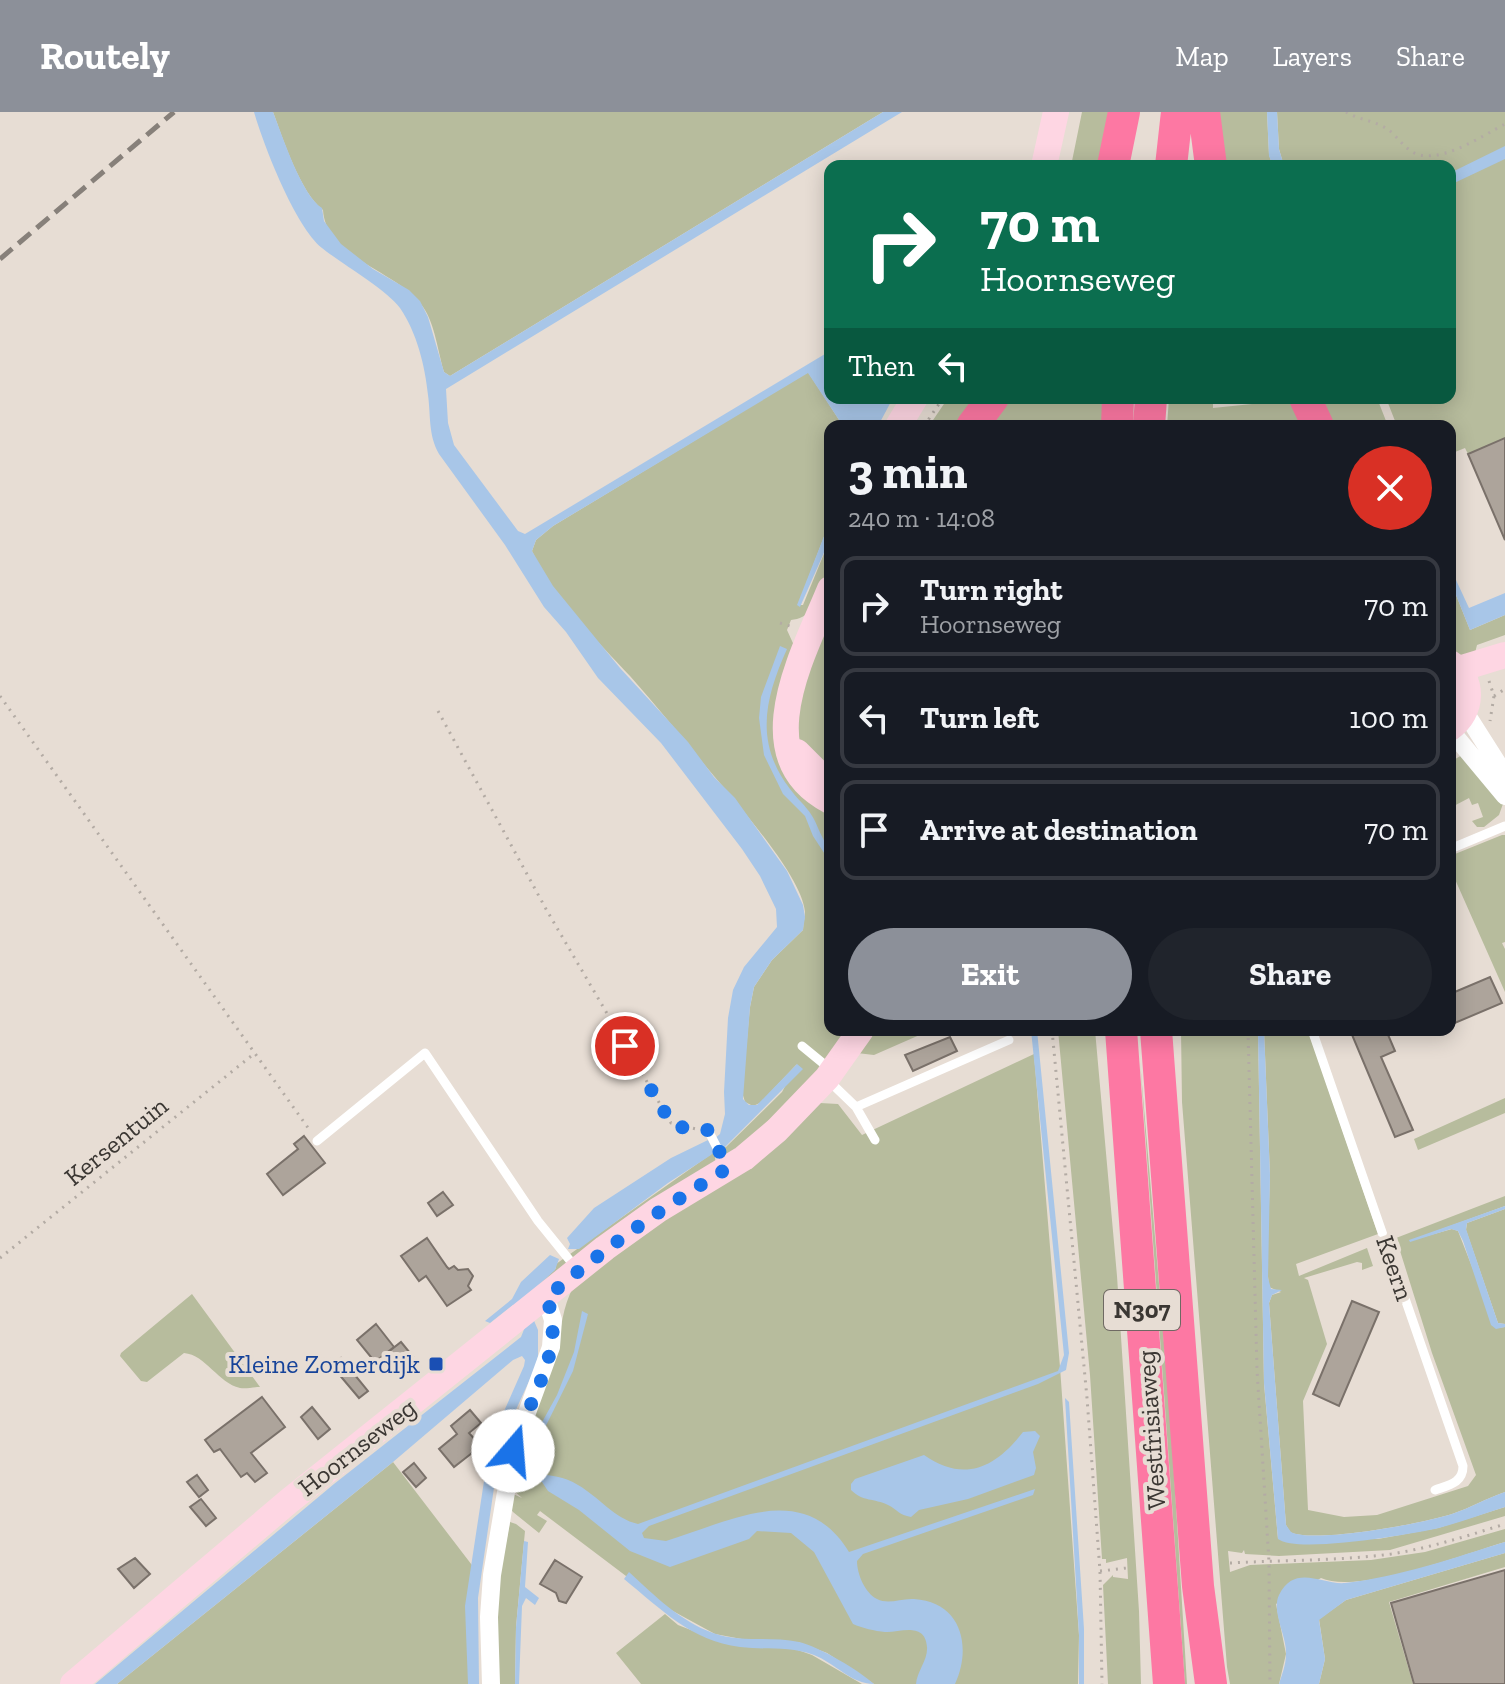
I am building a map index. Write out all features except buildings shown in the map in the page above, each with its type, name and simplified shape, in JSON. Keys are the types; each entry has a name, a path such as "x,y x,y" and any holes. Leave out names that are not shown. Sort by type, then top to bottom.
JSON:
{"highway":[{"path":"1114,160 1124,112"},
{"path":"1136,160 1142,112"},
{"path":"1172,160 1177,112"},
{"path":"1204,112 1210,160"},
{"name":"Westfrisiaweg","path":"1121,1036 1162,1591"},
{"name":"Westfrisiaweg","path":"1156,1036 1198,1586"},
{"path":"1197,1684 1198,1586"},
{"path":"1198,1586 1211,1684"},
{"path":"1157,1684 1162,1591"},
{"path":"1162,1591 1169,1684"}],"street":[{"path":"1045,160 1052,114"},
{"path":"824,604 788,697 785,719 793,763 800,777 824,797"},
{"path":"1457,698 1505,655"},
{"path":"1457,698 1505,668"},
{"path":"1457,698 1505,775"},
{"path":"1457,698 1505,796"},
{"path":"788,739 800,757 824,775"},
{"name":"Hoornseweg","path":"73,1684 289,1501 578,1271 724,1160 744,1158 788,1121 830,1075 857,1036"},
{"path":"491,1684 489,1617 492,1575 513,1451 551,1347 553,1320 533,1308"}],"lane":[{"path":"1456,846 1505,826"},
{"name":"Keern","path":"1314,1036 1463,1466 1459,1481 1435,1490"},
{"path":"856,1107 1009,1040"},
{"path":"802,1046 856,1107 875,1140"},
{"path":"317,1141 425,1053 538,1221 578,1271"},
{"path":"710,1134 724,1160"}],"path":[{"path":"1346,112 1382,126 1409,150 1426,157 1435,157 1505,124"},
{"path":"1494,696 1505,689"},
{"path":"0,696 317,1141"},
{"path":"438,711 560,934 671,1123 710,1134"},
{"path":"1053,1036 1078,1289 1100,1571 1102,1684"},
{"path":"1248,1036 1257,1370 1269,1562 1270,1684"},
{"name":"Kersentuin","path":"0,1258 255,1053"},
{"path":"1230,1563 1389,1554 1446,1543 1505,1524"},
{"path":"1100,1571 1127,1568"}],"green space":[{"path":"273,112 883,112 450,376 444,372 433,330 423,307 398,284 350,253 327,227 323,210 300,179"},
{"path":"1082,112 1119,112 1109,160 1072,160"},
{"path":"1214,112 1267,112 1271,160 1221,160"},
{"path":"1277,112 1505,112 1505,439 1468,454 1465,448 1456,452 1456,420 1395,420 1388,404 1456,404 1456,160 1282,160"},
{"path":"808,372 824,397 824,404 829,404 839,420 824,420 824,537 798,605 803,605 824,554 824,588 812,610 803,617 791,620 787,630 797,652 780,697 824,811 824,1036 845,1036 815,1079 731,1157 724,1155 720,1149 726,1147 782,1092 797,1064 760,1103 753,1106 745,1102 742,1092 754,987 772,960 803,930 805,912 802,898 784,865 759,830 550,583 532,551 536,540 553,526"},
{"path":"944,404 982,404 970,420 933,420"},
{"path":"996,404 1107,404 1106,420 983,420"},
{"path":"1169,404 1213,404 1213,408 1302,404 1309,420 1167,420"},
{"path":"1319,404 1379,404 1386,420 1326,420"},
{"path":"1456,595 1470,630 1505,615 1505,635 1477,645 1474,657 1456,656"},
{"path":"824,624 824,768 800,741 795,730 795,702"},
{"path":"1464,754 1504,801 1499,815 1484,827 1477,827 1472,821 1483,817 1478,803 1472,805 1469,798 1456,805 1456,759"},
{"path":"1505,835 1505,942 1502,943 1505,949 1505,992 1456,882 1456,854"},
{"path":"867,1036 917,1036 874,1055 857,1053"},
{"path":"1059,1036 1096,1036 1117,1276 1141,1684 1108,1684 1103,1585 1113,1575 1128,1579 1127,1558 1106,1563 1106,1559 1102,1559 1090,1375"},
{"path":"1181,1036 1258,1036 1264,1384 1278,1539 1378,1539 1438,1528 1505,1507 1505,1516 1390,1550 1279,1556 1245,1554 1244,1550 1242,1553 1228,1551 1230,1572 1250,1565 1371,1560 1425,1552 1505,1529 1505,1542 1384,1577 1338,1582 1321,1578 1276,1604 1286,1654 1279,1684 1230,1684 1227,1667 1182,1102"},
{"path":"1264,1036 1310,1036 1378,1234 1296,1264 1299,1276 1367,1248 1373,1266 1362,1270 1362,1263 1357,1262 1304,1278 1308,1280 1327,1344 1303,1401 1308,1510 1344,1517 1377,1515 1468,1486 1476,1475 1432,1353 1396,1238 1505,1196 1505,1206 1409,1241 1452,1229 1458,1231 1496,1328 1505,1327 1505,1492 1452,1514 1419,1522 1322,1536 1290,1532 1286,1525 1269,1303 1272,1295 1281,1292 1269,1287 1270,1175"},
{"path":"1034,1054 1079,1635 1078,1684 874,1684 827,1653 798,1642 752,1641 715,1634 671,1610 540,1511 537,1515 547,1521 539,1533 513,1512 507,1504 509,1492 522,1498 512,1489 516,1471 574,1286 820,1103 838,1104 862,1135"},
{"path":"1140,1061 1171,1425 1187,1684 1185,1684"},
{"path":"1505,1098 1505,1113 1418,1150 1414,1139"},
{"path":"714,1152 716,1164 530,1293 556,1268 556,1264"},
{"path":"1505,1209 1505,1324 1498,1323 1466,1230 1467,1223"},
{"path":"192,1294 260,1387 232,1385 199,1359 184,1353 147,1382 141,1381 120,1356"},
{"path":"393,1462 478,1573 474,1684 117,1684"},
{"path":"510,1522 525,1531 516,1627 515,1684 493,1684 492,1615"},
{"path":"1505,1553 1505,1567 1389,1602 1413,1684 1319,1684 1325,1659 1319,1619 1346,1600"},
{"path":"665,1614 678,1625 727,1644 795,1649 812,1655 862,1684 641,1684 616,1653"}],"water":[{"path":"254,112 273,112 300,178 322,208 324,221 341,244 373,269 409,290 420,301 428,317 444,372 450,376 883,112 902,112 446,389 448,423 454,445 518,531 525,534 824,355 824,397 808,373 553,526 536,540 532,551 553,586 620,668 735,798 787,871 803,905 803,930 772,960 754,987 743,1099 749,1105 757,1105 797,1064 803,1069 725,1147 720,1149 714,1139 720,1134 725,1114 728,1018 733,990 744,967 777,927 776,909 742,849 661,743 598,678 544,607 505,545 439,454 431,432 422,361 406,318 385,293 322,248 312,237 291,204"},
{"path":"1267,112 1277,112 1282,160 1271,160"},
{"path":"1505,146 1505,159 1456,182 1456,170"},
{"path":"828,404 890,404 881,420 839,420"},
{"path":"824,536 824,553 800,607 797,605"},
{"path":"1456,580 1469,608 1505,593 1505,615 1470,630 1456,595"},
{"path":"780,646 787,649 769,702 767,737 779,772 812,816 824,841 824,853 805,816 783,794 764,755 759,718 761,697"},
{"path":"1032,1036 1038,1036 1069,1353 1066,1370 1038,1384 649,1526 642,1533 644,1538 666,1541 740,1517 788,1511 810,1516 831,1530 849,1552 1035,1489 1033,1495 863,1554 857,1561 862,1583 877,1599 930,1602 953,1617 959,1629 963,1656 955,1684 916,1684 927,1652 922,1634 910,1630 881,1632 853,1624 814,1552 791,1533 757,1531 749,1539 670,1567 630,1551 579,1510 548,1491 542,1482 533,1480 535,1473 568,1480 614,1513 638,1524 1058,1371 1064,1355"},
{"path":"1258,1036 1264,1036 1270,1175 1268,1278 1271,1289 1282,1290 1272,1295 1269,1303 1286,1525 1291,1532 1303,1535 1370,1531 1452,1514 1505,1492 1505,1507 1439,1528 1381,1538 1330,1544 1289,1543 1278,1539 1264,1383"},
{"path":"708,1140 714,1152 711,1155 579,1249 568,1249 570,1244 567,1238 594,1208 671,1158"},
{"path":"1505,1206 1505,1209 1467,1223 1466,1229 1498,1323 1505,1324 1505,1327 1496,1329 1491,1325 1458,1231 1451,1229 1409,1240"},
{"path":"550,1255 559,1259 555,1270 530,1293 532,1316 538,1330 536,1366 502,1440 498,1460 478,1598 479,1684 468,1684 465,1606 486,1468 497,1441 501,1418 524,1366 522,1356 513,1360 393,1462 117,1684 95,1684 334,1484 521,1337 525,1327 513,1305 490,1323 485,1321 512,1299 521,1282"},
{"path":"582,1311 588,1314 573,1371 530,1458 535,1435 557,1395 574,1352"},
{"path":"1065,1398 1069,1402 1084,1629 1084,1684 1079,1684"},
{"path":"1035,1431 1040,1436 1033,1452 1034,1475 968,1499 919,1510 911,1517 851,1490 855,1479 924,1455 952,1468 978,1468 1001,1455 1023,1432"},
{"path":"524,1541 528,1542 525,1587 539,1598 535,1605 526,1598 522,1606 519,1684 515,1684 516,1627"},
{"path":"1505,1542 1505,1553 1346,1600 1319,1620 1325,1659 1319,1684 1279,1684 1286,1654 1277,1602 1285,1585 1301,1578 1336,1583 1365,1580 1426,1566"},
{"path":"629,1572 668,1607 701,1628 734,1638 788,1640 807,1644 874,1684 858,1681 805,1652 740,1647 706,1638 664,1612 624,1579"}],"railway":[{"path":"0,259 174,112"}],"place":[{"name":"Kleine Zomerdijk","path":"436,1364"}],"route":[{"path":"513,1451 551,1347 553,1320 546,1298 605,1248 658,1210 728,1168 708,1130 684,1128 671,1123 625,1046"}]}
